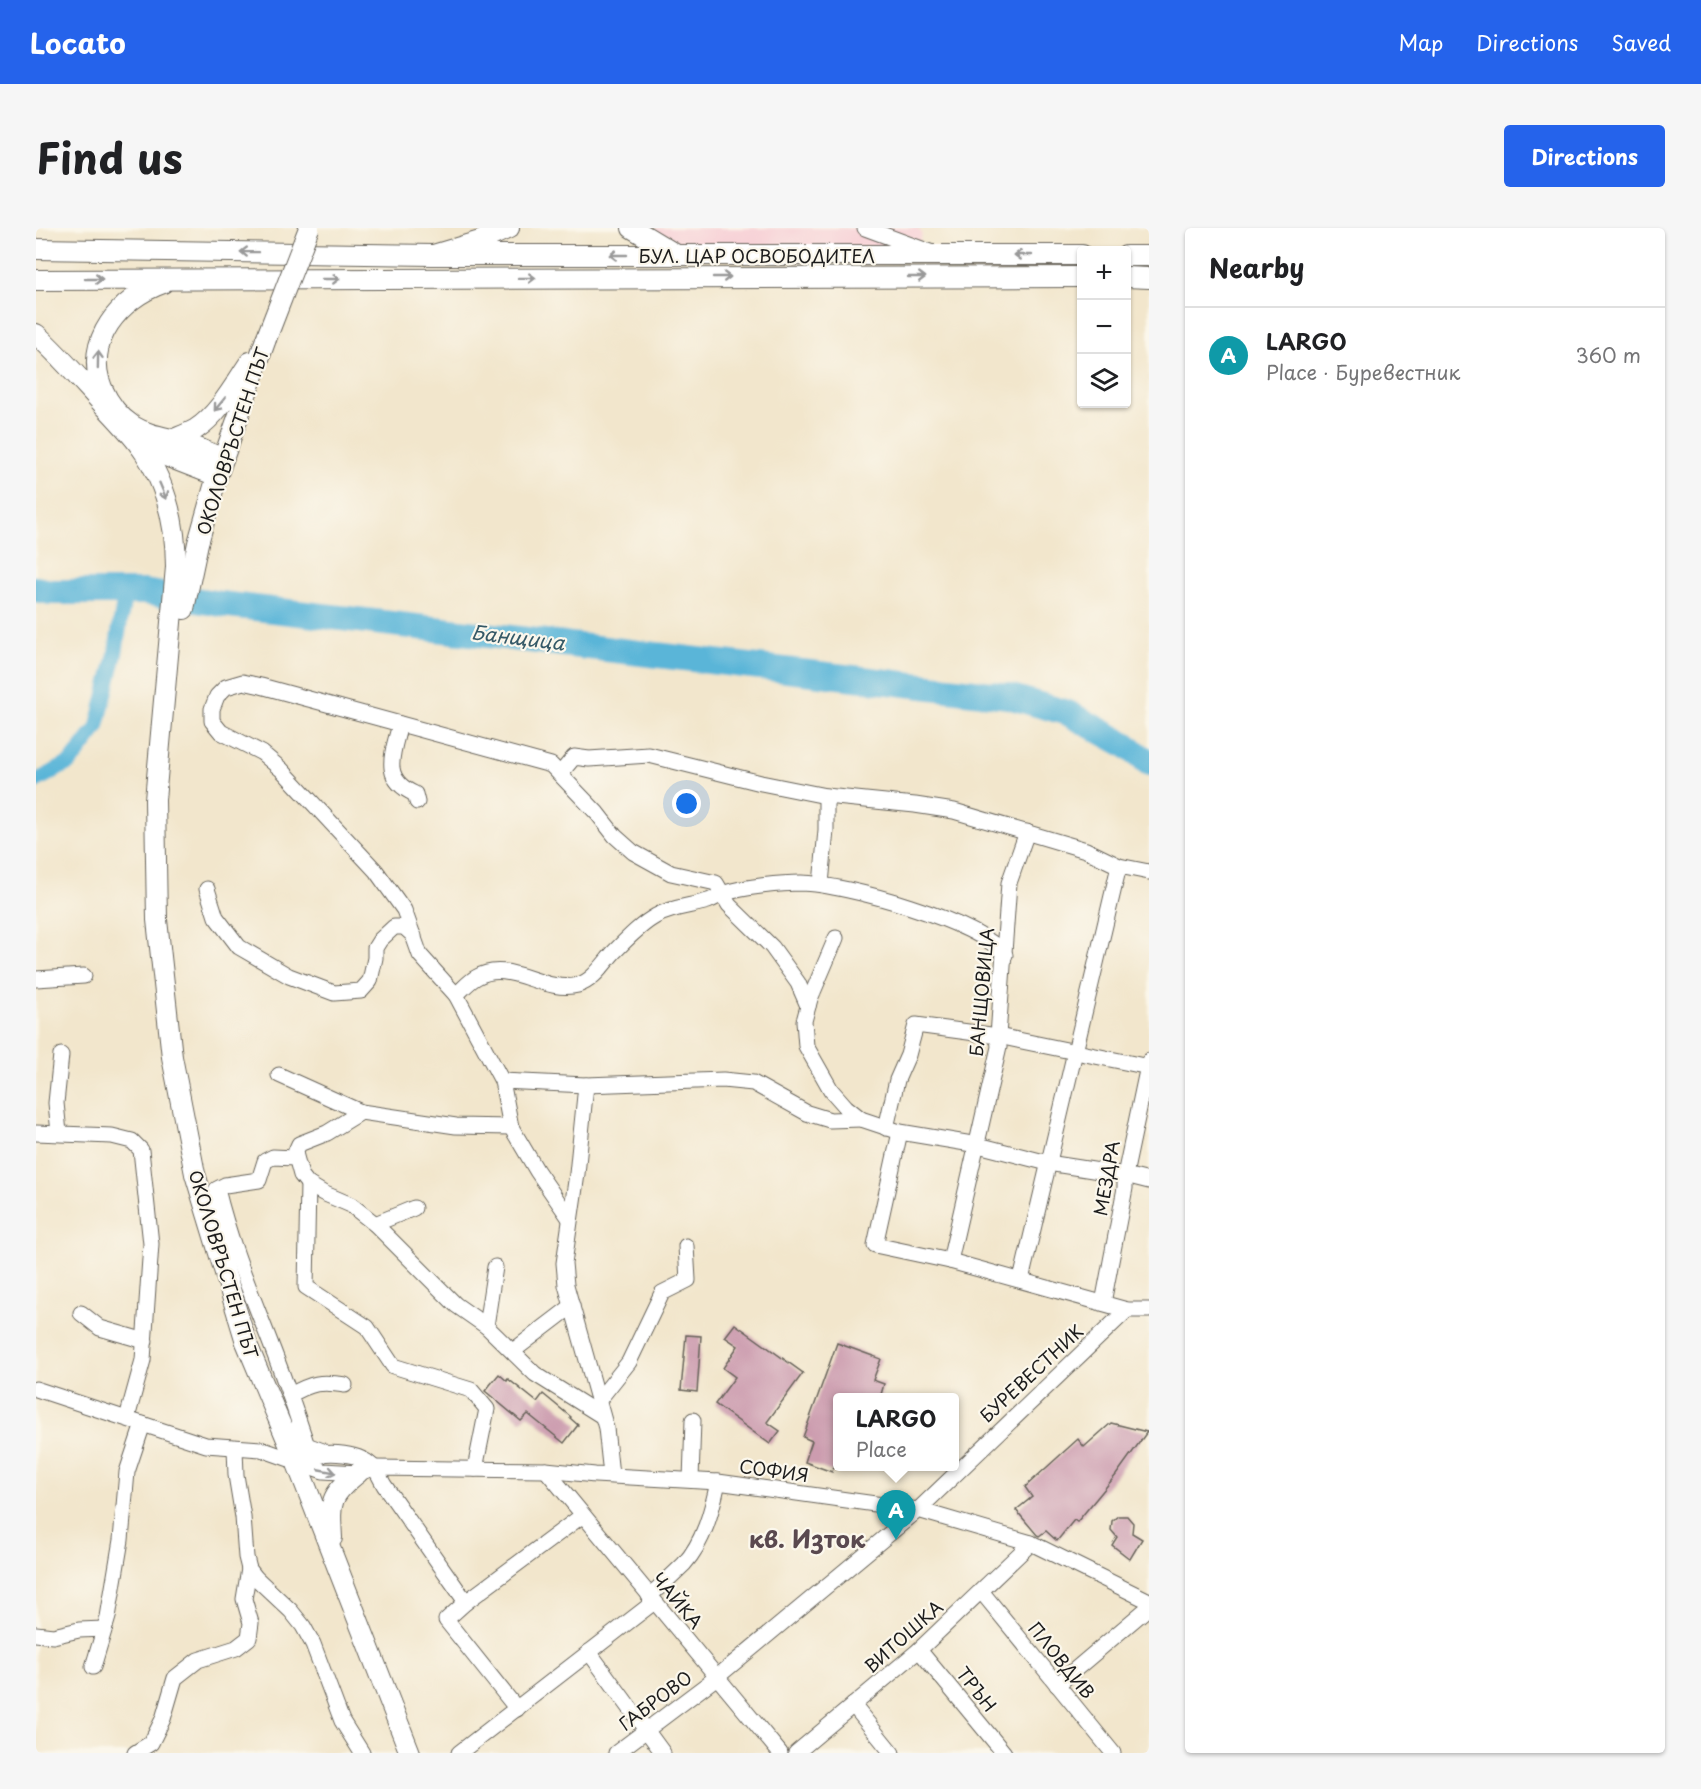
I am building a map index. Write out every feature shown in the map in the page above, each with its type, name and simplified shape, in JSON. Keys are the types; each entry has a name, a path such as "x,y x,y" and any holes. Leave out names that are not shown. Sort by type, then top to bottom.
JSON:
{"main road":[{"name":"ОКОЛОВРЪСТЕН ПЪТ","path":"309,228 220,467 198,543 171,658 155,800 157,920 172,1057 195,1174 246,1342 281,1427 309,1454"},
{"path":"433,255 480,241 509,228"},
{"path":"637,230 678,255"},
{"name":"БУЛ. ЦАР ОСВОБОДИТЕЛ","path":"36,249 433,255 1077,255"},
{"path":"1131,256 1149,256"},
{"name":"БУЛ. ЦАР ОСВОБОДИТЕЛ","path":"36,280 1077,277"},
{"path":"1131,278 1149,278"},
{"path":"174,279 148,288 134,297 108,324 100,340 97,362 99,380 106,398 118,414 134,427 151,435 174,439 220,467"},
{"path":"36,334 68,365 140,446 164,492 171,511 176,539 171,658"},
{"path":"174,439 196,429 210,416 224,400 266,339"},
{"path":"140,446 220,467"},
{"path":"309,1454 333,1552 410,1753"},
{"path":"333,1552 331,1510 335,1497 340,1488 366,1470"}],"street":[{"path":"873,229 937,255"},
{"path":"570,1220 511,1127 502,1081 456,995 420,955 404,910 370,864 282,770 262,753 220,732 212,721 212,709 217,696 226,687 243,682 551,765 597,813 615,836 633,852 671,873 716,883 729,905 772,947 798,983 808,1006"},
{"path":"400,724 392,761 393,778 404,789 415,794 417,802"},
{"path":"560,774 574,757 589,759 648,755 760,783 826,796 954,811 1086,850 1119,866 1149,872"},
{"path":"821,884 826,830 826,796"},
{"name":"БАНЩОВИЦА","path":"950,1261 999,1047 1009,883 1027,832"},
{"path":"1021,1280 1119,866"},
{"path":"456,995 475,978 500,970 562,988 580,985 657,915 745,888 799,883 821,884 910,907 954,923 998,947 1005,955"},
{"path":"207,889 216,916 239,947 289,976 334,993 361,991 370,981 375,948 386,932 394,927 404,927 414,936"},
{"path":"837,938 808,1006 804,1020 806,1046 831,1090 861,1119"},
{"path":"36,979 84,976"},
{"path":"1148,1065 998,1036 916,1025 908,1055 897,1080 893,1130 875,1245 950,1261 1127,1310 1149,1310"},
{"path":"59,1133 56,1102 61,1055"},
{"name":"МЕЗДРА","path":"1103,1303 1125,1188 1125,1175 1148,1065"},
{"path":"279,1075 361,1112 456,1126 511,1127"},
{"path":"502,1081 586,1085 723,1080 753,1083 807,1113 830,1119 861,1119 893,1130 978,1146 1048,1163 1149,1181"},
{"path":"586,1085 577,1174 564,1263 566,1285 606,1428 611,1475"},
{"path":"361,1112 327,1133 299,1144 295,1158 301,1175 308,1184 323,1193 351,1204 375,1224 456,1305 486,1326 535,1374 600,1408"},
{"path":"36,1132 112,1136 132,1141 141,1150 151,1244 143,1360 127,1418"},
{"path":"295,1158 273,1157 265,1161 259,1180 225,1185 217,1189 243,1275 290,1395 309,1454"},
{"path":"308,1184 306,1287 367,1327 393,1366 471,1390 487,1409 475,1469"},
{"path":"375,1224 414,1208"},
{"path":"600,1408 629,1362 662,1293 687,1280 687,1246"},
{"path":"486,1326 495,1267"},
{"path":"513,1351 572,1306"},
{"name":"БУРЕВЕСТНИК","path":"959,1471 1127,1310"},
{"path":"81,1313 100,1328 145,1341"},
{"path":"290,1395 313,1383 327,1382 345,1385"},
{"path":"36,1389 206,1445 356,1457 366,1470 384,1485 466,1602"},
{"path":"691,1480 693,1419"},
{"path":"93,1667 104,1629 121,1540 127,1472 143,1424"},
{"path":"135,1753 151,1743 163,1719 175,1678 198,1660 237,1648 249,1638 251,1623 244,1599 249,1569 236,1475 235,1448"},
{"name":"СОФИЯ","path":"309,1454 323,1471 546,1470 718,1482 918,1510 1031,1543 1149,1601"},
{"name":"ЧАЙКА","path":"546,1470 780,1753"},
{"name":"БУРЕВЕСТНИК","path":"717,1677 918,1510 959,1471"},
{"path":"459,1753 589,1652 652,1599 686,1562 712,1513 718,1482"},
{"path":"517,1709 446,1620 466,1602 583,1515"},
{"name":"ВИТОШКА","path":"796,1753 919,1650 1031,1543"},
{"path":"249,1569 303,1626 313,1644 342,1721 362,1753"},
{"name":"ПЛОВДИВ","path":"981,1591 1113,1753"},
{"path":"1057,1684 1149,1607"},
{"path":"36,1634 52,1636 79,1630 104,1629"},
{"name":"ТРЪН","path":"919,1650 1004,1753"},
{"path":"589,1652 663,1753"},
{"name":"ГАБРОВО","path":"616,1753 717,1677"},
{"path":"854,1705 892,1753"}],"shaded area":[{"path":"656,228 917,228 922,233 919,248 681,245 656,233"}],"building":[{"path":"735,1324 803,1373 767,1422 780,1431 770,1444 715,1404 735,1377 723,1368 738,1346 725,1337"},
{"path":"686,1335 701,1336 697,1392 681,1390"},
{"path":"837,1343 881,1359 873,1380 884,1384 881,1393 833,1393 832,1472 805,1462 812,1441 803,1437"},
{"path":"499,1374 537,1402 543,1394 571,1417 578,1425 564,1443 528,1414 521,1421 485,1391"},
{"path":"1111,1423 1147,1432 1116,1475 1077,1522 1074,1520 1057,1541 1046,1531 1037,1535 1016,1510 1032,1497 1025,1487 1078,1439 1084,1447"},
{"path":"1118,1516 1127,1516 1133,1523 1132,1533 1142,1539 1130,1559 1112,1545 1117,1537 1111,1530 1112,1521"}],"waterway":[{"name":"Банщица","path":"36,589 51,592 144,592 221,604 1008,696 1068,713 1126,745 1149,763"},
{"path":"36,781 71,762 97,728 115,656 125,592"}],"place":[{"name":"LARGO","path":"896,1540"}],"district":[{"name":"кв. Изток","path":"807,1538"}]}
